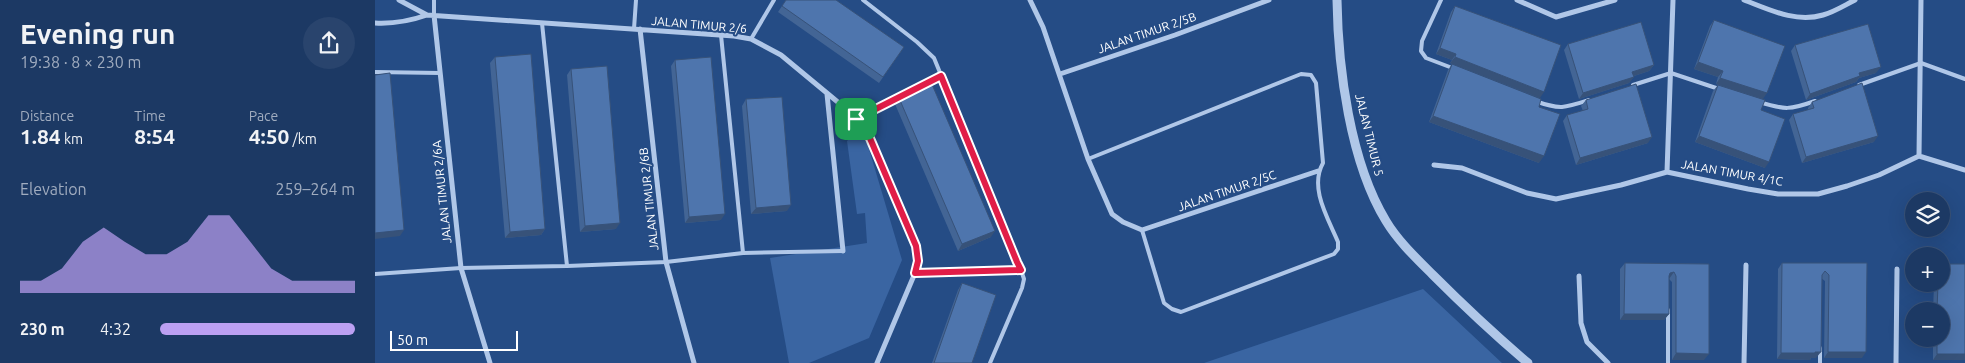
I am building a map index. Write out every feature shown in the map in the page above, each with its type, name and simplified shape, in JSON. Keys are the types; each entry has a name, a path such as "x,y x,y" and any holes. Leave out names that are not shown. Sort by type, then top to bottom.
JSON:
{"street":[{"path":"399,0 427,15"},
{"path":"1038,0 1031,1 1043,27 1060,74 1088,159 1112,214 1123,222 1142,230"},
{"name":"JALAN TIMUR 2/5B","path":"1060,74 1175,35 1269,0"},
{"name":"JALAN TIMUR 5","path":"1337,0 1337,30 1347,108 1364,175 1386,221 1412,254 1457,299 1528,363"},
{"path":"1517,0 1556,18 1615,0"},
{"path":"1667,172 1673,0"},
{"path":"1744,0 1785,16 1804,18 1824,15 1855,0"},
{"path":"1921,0 1919,156 1965,170"},
{"path":"375,23 393,24 427,15"},
{"name":"JALAN TIMUR 2/6","path":"427,15 721,35 751,39 781,55 856,119 869,136 916,246 918,261 915,273 877,363"},
{"name":"JALAN TIMUR 2/6A","path":"434,15 461,268 490,363"},
{"name":"JALAN TIMUR 2/6B","path":"637,29 665,262 693,363"},
{"path":"827,93 843,251"},
{"name":"JALAN TIMUR 4/1C","path":"1434,165 1462,168 1527,193 1556,199 1621,185 1667,172 1778,194 1819,194 1879,175 1919,156"},
{"name":"JALAN TIMUR 2/5C","path":"1142,230 1318,171"},
{"path":"1745,265 1745,363"},
{"path":"1896,363 1897,269"},
{"path":"1579,276 1581,323 1587,342 1609,363"}],"lane":[{"path":"433,0 434,15"},
{"path":"636,0 637,29"},
{"path":"751,39 775,0"},
{"path":"863,0 934,58 1021,270 1024,279 1022,288 990,363"},
{"path":"1441,0 1422,41 1421,51 1427,58 1461,71"},
{"path":"542,22 567,266"},
{"path":"721,35 743,253"},
{"path":"1857,86 1921,63 1965,79"},
{"path":"375,72 440,73"},
{"path":"1626,88 1671,73 1725,90"},
{"path":"1088,159 1301,74 1311,75 1316,83 1323,163 1318,171 1318,191 1338,242 1338,250 1334,254 1181,312 1172,309 1164,303 1142,230"},
{"path":"856,119 941,76"},
{"path":"1531,99 1549,106 1564,108 1590,99"},
{"path":"1752,99 1779,108 1793,109 1821,99"},
{"path":"375,274 461,268 665,262 743,253 843,251"},
{"path":"915,273 1021,270"},
{"path":"1668,300 1668,363"},
{"path":"1820,345 1820,363"}],"shaded area":[{"path":"857,131 866,139 902,260 869,338 809,363 789,363 770,258 867,243 865,213 857,214 847,141"},
{"path":"1423,289 1502,363 1204,363"}],"building":[{"path":"786,0 836,0 904,47 883,77 782,6"},
{"path":"1455,6 1561,45 1544,92 1455,57 1456,54 1440,48"},
{"path":"1714,20 1785,46 1767,93 1720,78 1723,71 1698,62"},
{"path":"1641,22 1654,65 1632,72 1634,77 1583,93 1568,44"},
{"path":"1868,24 1881,67 1859,73 1860,76 1810,94 1795,45"},
{"path":"531,54 545,229 510,232 495,57"},
{"path":"711,57 725,214 689,217 675,60"},
{"path":"1452,64 1541,99 1539,107 1560,114 1544,156 1433,116"},
{"path":"607,66 620,223 585,226 571,69"},
{"path":"390,73 404,230 375,233 375,75"},
{"path":"931,82 995,231 962,244 899,98"},
{"path":"1862,83 1878,136 1806,157 1793,114 1814,108 1812,102"},
{"path":"1636,84 1652,137 1580,158 1567,115 1588,109 1586,100"},
{"path":"1718,85 1765,100 1761,110 1785,119 1769,162 1699,136"},
{"path":"782,97 791,205 756,208 746,99"},
{"path":"1625,263 1709,264 1709,354 1676,353 1676,276 1674,272 1670,273 1669,276 1669,314 1624,314"},
{"path":"1782,263 1867,263 1866,352 1828,352 1829,275 1825,271 1822,275 1821,352 1781,353"},
{"path":"1950,264 1965,264 1965,354 1937,354 1937,347 1950,347 1950,302 1937,302 1938,292 1950,292"},
{"path":"962,283 996,295 972,363 934,363"}],"route":[{"path":"941,76 1021,270 915,273 918,261 916,246 869,136 856,119 941,76"}]}
